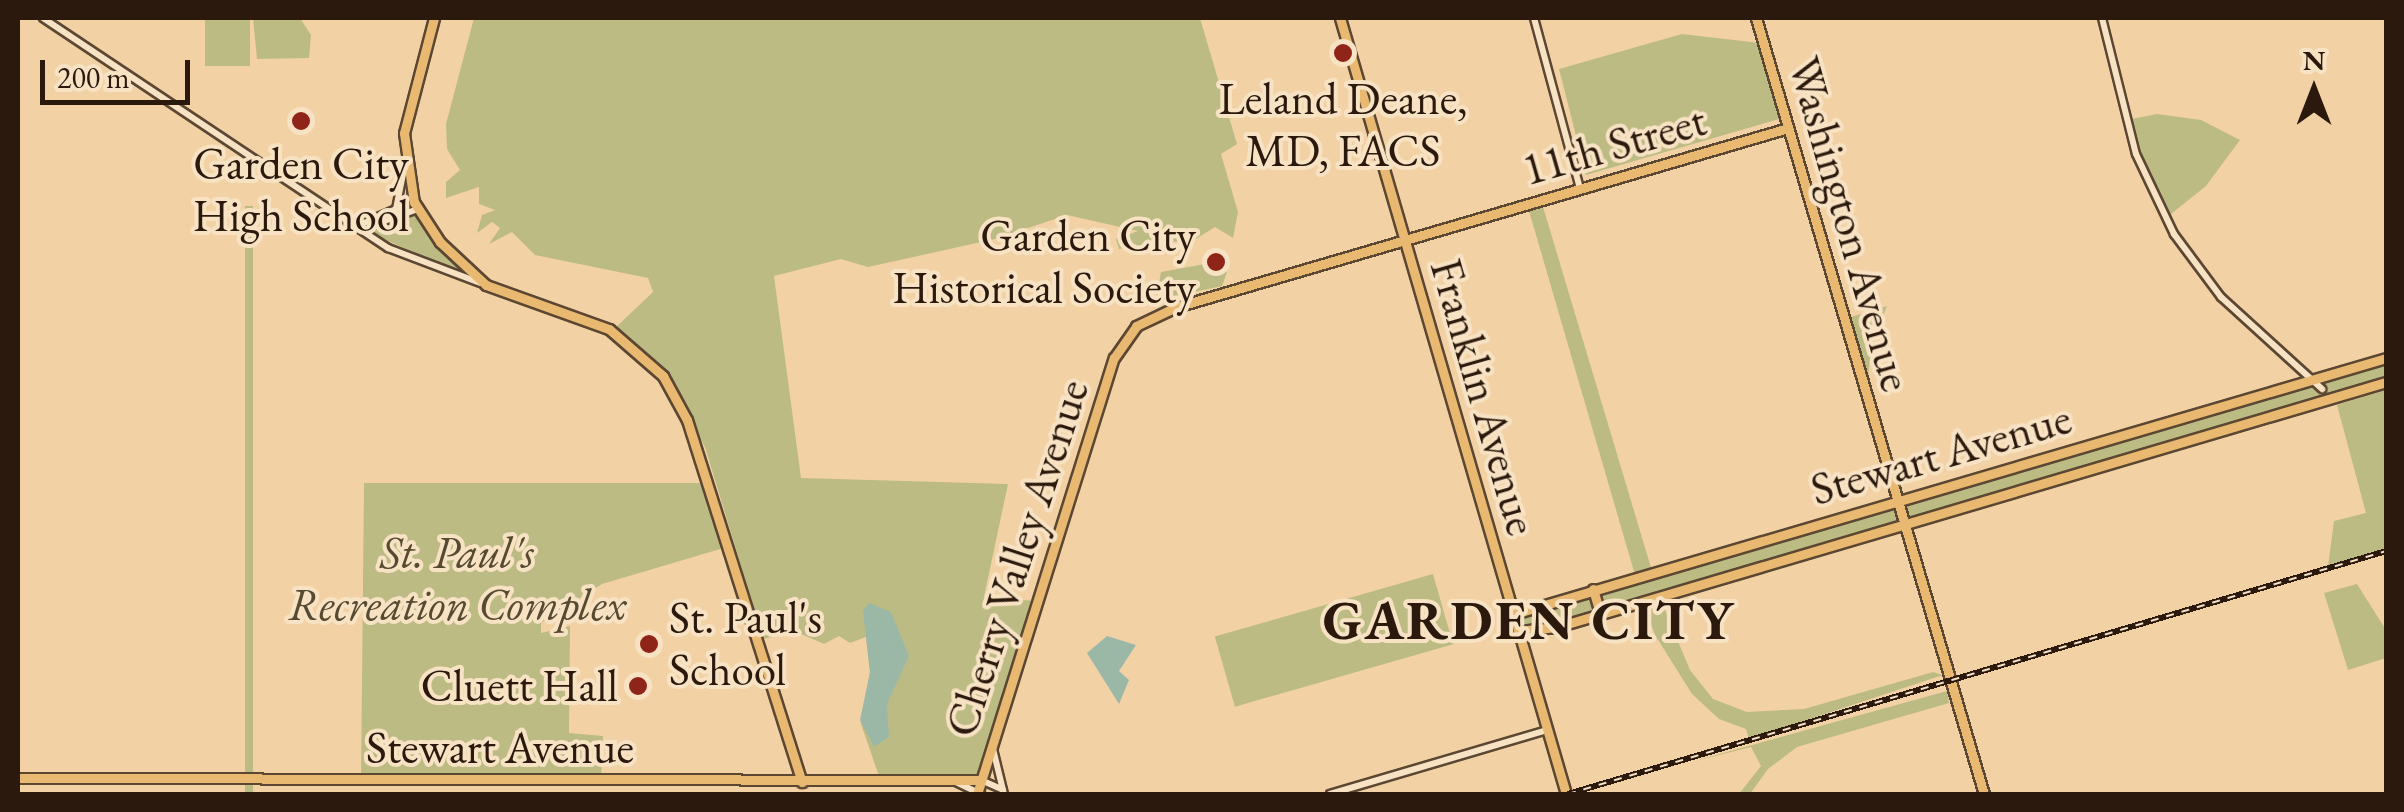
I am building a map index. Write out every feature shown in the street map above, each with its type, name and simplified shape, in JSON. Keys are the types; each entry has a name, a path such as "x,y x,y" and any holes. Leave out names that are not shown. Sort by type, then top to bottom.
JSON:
{"main road":[{"path":"434,18 406,114 405,164 418,209 486,285 619,334 674,392 802,782"},
{"name":"Franklin Avenue","path":"1340,18 1566,794"},
{"name":"Washington Avenue","path":"1756,18 1984,794"},
{"name":"11th Street","path":"1122,342 1164,311 1788,128"},
{"name":"Cherry Valley Avenue","path":"979,794 1122,342"},
{"name":"Stewart Avenue","path":"1514,614 2386,358"},
{"name":"Stewart Avenue","path":"1518,631 1600,614 2384,382"},
{"path":"1593,589 1600,614"},
{"name":"Stewart Avenue","path":"18,778 981,780"}],"street":[{"path":"43,18 354,227 407,257 486,285"},
{"path":"1534,18 1580,188"},
{"path":"2102,18 2136,154 2174,234 2233,309 2316,378 2322,389"},
{"path":"354,227 396,208 405,164"},
{"path":"354,227 385,224 418,209"},
{"path":"1330,794 1548,730"},
{"path":"992,743 1004,793"},
{"path":"981,780 1004,793"},
{"path":"955,782 979,794"}],"green space":[{"path":"205,18 250,18 250,66 205,66"},
{"path":"253,18 300,18 311,35 309,58 257,59"},
{"path":"474,18 1200,18 1237,144 1221,154 1238,212 1233,238 1215,227 1196,239 1119,249 1116,239 1138,231 1067,215 995,239 868,267 841,259 774,276 801,478 1008,484 984,597 1037,601 979,785 881,782 861,724 870,672 866,637 850,643 839,636 824,644 796,632 763,639 705,447 660,369 614,329 653,292 648,278 535,255 512,232 489,244 500,228 492,222 477,233 482,215 495,210 479,204 479,187 446,198 446,182 460,170 447,149 446,124"},
{"path":"1682,34 1760,43 1783,118 1586,175 1559,69"},
{"path":"2157,114 2201,120 2240,140 2206,186 2166,218 2127,120"},
{"path":"1541,200 1652,571 2386,358 2386,385 1660,598 1690,670 1713,699 1747,712 1804,709 1933,672 1943,675 1749,739 1746,729 1719,719 1692,694 1655,635 1643,602 1523,631 1518,620 1635,575 1527,204"},
{"path":"245,206 253,206 253,794 245,794"},
{"path":"417,211 475,279 358,228 386,226"},
{"path":"1205,264 1227,272 1222,286 1156,300 1161,272"},
{"path":"1887,306 1872,343 1866,395 1844,319"},
{"path":"2386,390 2386,550 2328,566 2334,521 2366,513 2337,405"},
{"name":"St. Paul's Recreation Complex","path":"364,483 707,483 727,547 602,584 541,623 541,633 570,626 569,733 603,736 601,781 361,780"},
{"path":"1433,574 1453,644 1235,707 1215,637"},
{"path":"2357,584 2386,630 2386,658 2348,670 2324,593"},
{"path":"1947,691 1949,703 1797,747 1768,769 1750,794 1739,794 1761,766 1751,747 1691,762"}],"shaded area":[{"path":"869,603 891,612 909,656 887,704 889,737 874,747 860,720 870,672 863,611"},
{"path":"1107,636 1136,645 1119,671 1129,680 1119,704 1087,653"}],"railway":[{"path":"1568,794 2386,551"}],"place":[{"name":"Leland Deane, MD, FACS","path":"1343,53"},
{"name":"Garden City High School","path":"301,121"},
{"name":"Garden City Historical Society","path":"1216,262"},
{"name":"St. Paul's School","path":"649,644"},
{"name":"Cluett Hall","path":"638,686"}],"district":[{"name":"GARDEN CITY","path":"1529,620"}]}
